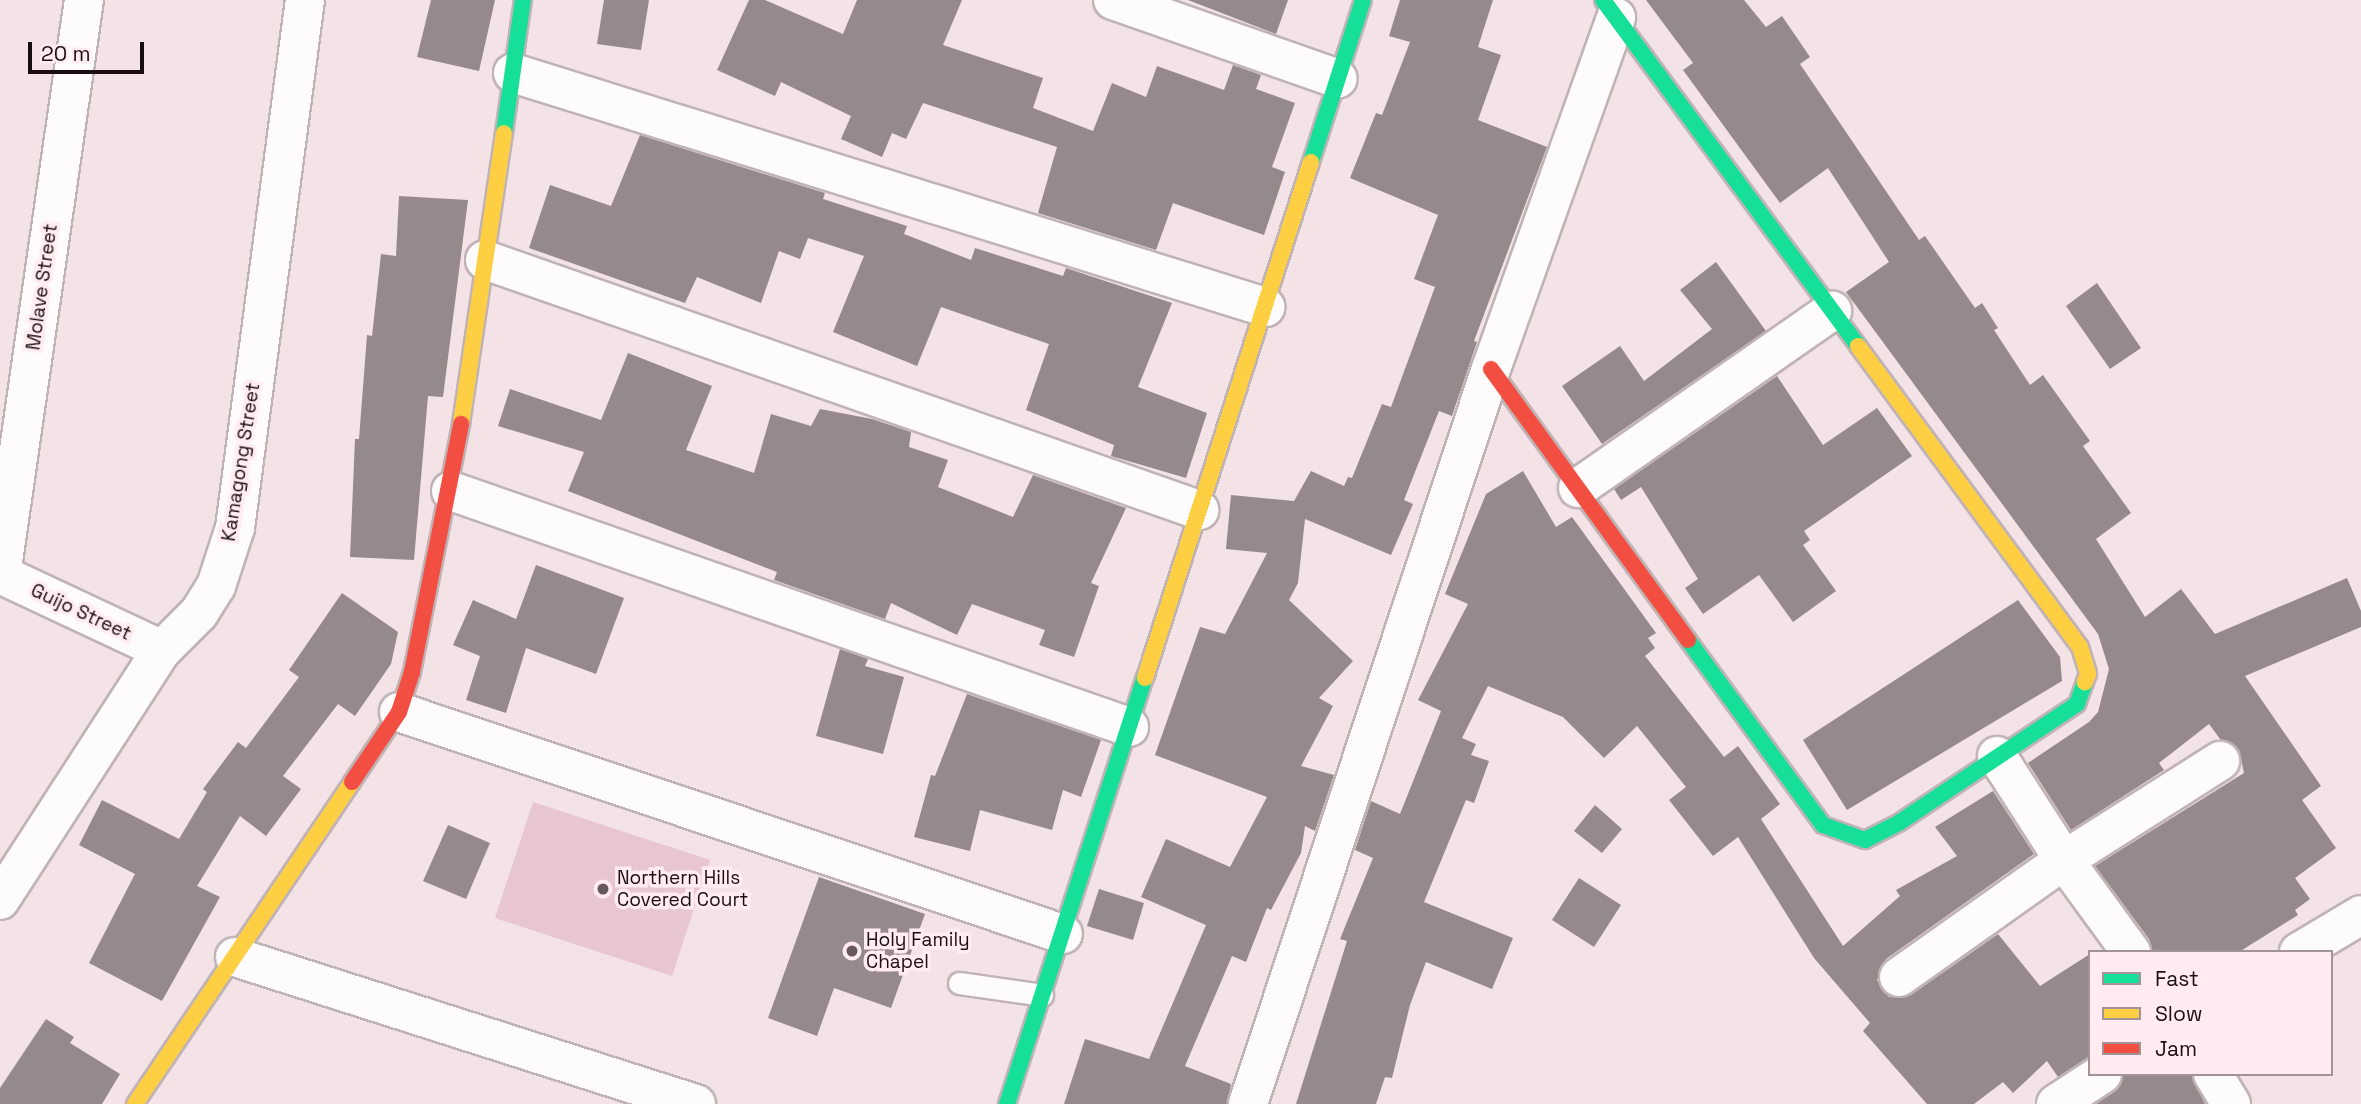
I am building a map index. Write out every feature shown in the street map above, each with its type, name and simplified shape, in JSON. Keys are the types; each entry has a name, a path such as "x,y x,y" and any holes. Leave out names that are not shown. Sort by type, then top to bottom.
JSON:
{"street":[{"name":"Molave Street","path":"1,574 83,0"},
{"name":"Kamagong Street","path":"0,901 162,650 199,613 216,586 235,528 305,0"},
{"path":"135,1104 399,712 412,672 451,491 523,0"},
{"path":"1113,0 1338,79"},
{"path":"1007,1104 1363,0"},
{"path":"1491,369 1824,825 1865,840 1900,822 2077,704 2088,674 2080,647 1609,9"},
{"path":"1248,1104 1609,9"},
{"path":"513,74 1265,307"},
{"path":"485,260 1199,510"},
{"path":"1577,488 1832,311"},
{"path":"451,491 1129,727"},
{"name":"Guijo Street","path":"1,574 162,650"},
{"path":"399,712 1063,934"},
{"path":"1997,756 2064,860 2130,950"},
{"path":"1899,977 2064,860 2220,761"},
{"path":"2302,950 2361,915"},
{"path":"235,957 696,1104"},
{"path":"2056,1104 2099,1076"},
{"path":"2214,1076 2231,1104"}],"lane":[{"path":"959,983 1042,995"}],"shaded area":[{"name":"Northern Hills Covered Court","path":"533,802 710,860 672,976 495,918"}],"building":[{"path":"431,0 495,0 479,71 417,57"},
{"path":"604,0 649,0 641,50 597,44"},
{"path":"749,0 765,0 843,34 857,0 962,0 943,45 1043,78 1033,108 1093,131 1112,83 1146,97 1157,66 1224,90 1233,65 1261,75 1256,89 1295,103 1272,167 1285,172 1264,235 1173,203 1156,250 1038,213 1057,147 923,103 906,139 892,133 882,157 841,139 851,116 781,82 775,96 717,70"},
{"path":"1188,0 1288,0 1276,34"},
{"path":"1400,0 1493,0 1478,47 1501,55 1478,120 1547,147 1474,341 1477,342 1452,416 1439,411 1404,500 1413,504 1391,555 1305,519 1298,583 1289,600 1353,661 1319,698 1333,706 1301,766 1334,775 1315,831 1305,826 1301,853 1271,910 1267,908 1246,962 1232,956 1185,1066 1231,1084 1227,1104 1064,1104 1085,1039 1149,1059 1206,925 1141,897 1166,839 1230,867 1267,797 1155,755 1200,627 1225,634 1267,553 1226,549 1231,495 1294,501 1311,471 1344,486 1348,477 1352,478 1382,404 1391,407 1435,287 1414,279 1438,215 1350,178 1376,113 1382,115 1410,42 1389,36"},
{"path":"1646,0 1744,0 1766,27 1782,16 1810,57 1800,64 1919,240 1925,236 1975,308 1982,303 1998,328 1994,330 2030,385 2043,375 2090,441 2083,446 2131,513 2096,539 2145,617 2181,589 2215,634 2347,578 2361,611 2361,627 2245,676 2321,786 2302,800 2336,848 2295,878 2310,899 2295,910 2298,915 2242,950 2152,950 2149,939 2095,866 2244,773 2239,750 2220,739 2209,724 2159,763 2164,770 2071,830 2028,763 2089,722 2098,712 2109,669 2098,634 1846,292 1889,262 1828,168 1780,203 1683,70 1693,63"},
{"path":"640,135 825,193 823,199 907,226 904,234 971,260 975,248 1063,276 1066,268 1172,303 1138,387 1207,413 1186,478 1111,456 1114,445 1026,410 1049,344 941,307 917,366 833,332 864,256 808,238 800,259 779,251 761,303 697,277 685,303 529,248 550,185 611,206"},
{"path":"399,196 468,200 443,397 428,396 414,560 350,557 355,439 359,439 367,335 372,336 381,254 396,256"},
{"path":"1716,262 1766,331 1602,444 1562,386 1620,346 1644,381 1712,329 1680,290"},
{"path":"2097,283 2141,348 2110,369 2066,306"},
{"path":"628,353 712,386 686,450 754,473 771,414 811,426 820,409 872,419 911,432 909,447 948,460 938,487 1013,517 1033,475 1126,508 1091,583 1099,586 1074,657 1039,645 1045,630 972,604 957,635 891,603 885,619 774,580 777,572 568,491 584,452 498,426 510,389 601,420"},
{"path":"1777,376 1823,445 1877,408 1912,456 1804,531 1810,540 1803,545 1836,591 1793,622 1759,575 1703,614 1685,588 1698,579 1641,487 1621,500 1614,489"},
{"path":"1523,471 1556,527 1572,517 1656,633 1648,638 1655,648 1645,656 1724,757 1738,746 1780,804 1761,819 1843,946 1900,896 1896,890 1957,856 1935,827 1993,791 2034,854 1886,959 1877,980 1889,997 1911,995 1998,934 2040,986 2088,955 2088,1057 2058,1077 2047,1061 2013,1093 2003,1082 1974,1104 1927,1104 1863,1031 1870,1023 1814,958 1738,837 1713,856 1669,800 1686,787 1637,726 1604,758 1563,717 1488,686 1462,738 1476,744 1471,755 1489,761 1474,803 1466,800 1424,902 1513,938 1492,989 1426,962 1410,1005 1392,1078 1385,1077 1376,1104 1296,1104 1347,941 1340,939 1373,858 1355,850 1371,801 1400,814 1441,711 1418,700 1468,604 1445,594 1486,494"},
{"path":"536,565 624,598 596,674 526,648 506,713 466,700 480,656 453,645 473,600 516,619"},
{"path":"342,593 398,632 391,664 355,716 338,704 283,776 301,789 266,836 240,816 197,886 220,897 162,1001 89,963 135,874 79,845 102,800 179,839 207,792 203,789 238,742 246,748 299,677 289,670"},
{"path":"2018,600 2060,657 2062,681 1847,810 1803,740"},
{"path":"840,649 868,659 865,666 904,677 883,754 816,736"},
{"path":"967,694 1101,740 1081,797 1063,790 1052,830 980,810 970,851 914,837 931,775 935,776"},
{"path":"1595,805 1622,829 1602,853 1574,831"},
{"path":"448,825 490,843 466,899 423,881"},
{"name":"Holy Family Chapel","path":"819,877 925,914 891,1008 834,988 817,1036 768,1018"},
{"path":"1579,878 1621,905 1594,947 1552,920"},
{"path":"1099,889 1144,903 1133,940 1087,926"},
{"path":"46,1019 74,1037 70,1043 120,1074 102,1104 0,1104 0,1088"},
{"path":"2123,1076 2192,1076 2205,1104 2096,1104 2114,1092"}],"traffic: fast":[{"path":"504,133 523,0"},
{"path":"1311,162 1363,0"},
{"path":"1603,0 1858,346"},
{"path":"1688,640 1823,825 1865,840 1900,822 2077,704 2085,682"},
{"path":"1007,1104 1145,678"}],"traffic: slow":[{"path":"461,424 504,133"},
{"path":"1145,678 1311,162"},
{"path":"1858,346 2080,647 2088,674 2085,682"},
{"path":"135,1104 352,782"}],"traffic: jam":[{"path":"1491,369 1688,640"},
{"path":"352,782 399,712 412,672 461,424"}],"place":[{"name":"Northern Hills Covered Court","path":"603,889"},
{"name":"Holy Family Chapel","path":"852,951"}]}
